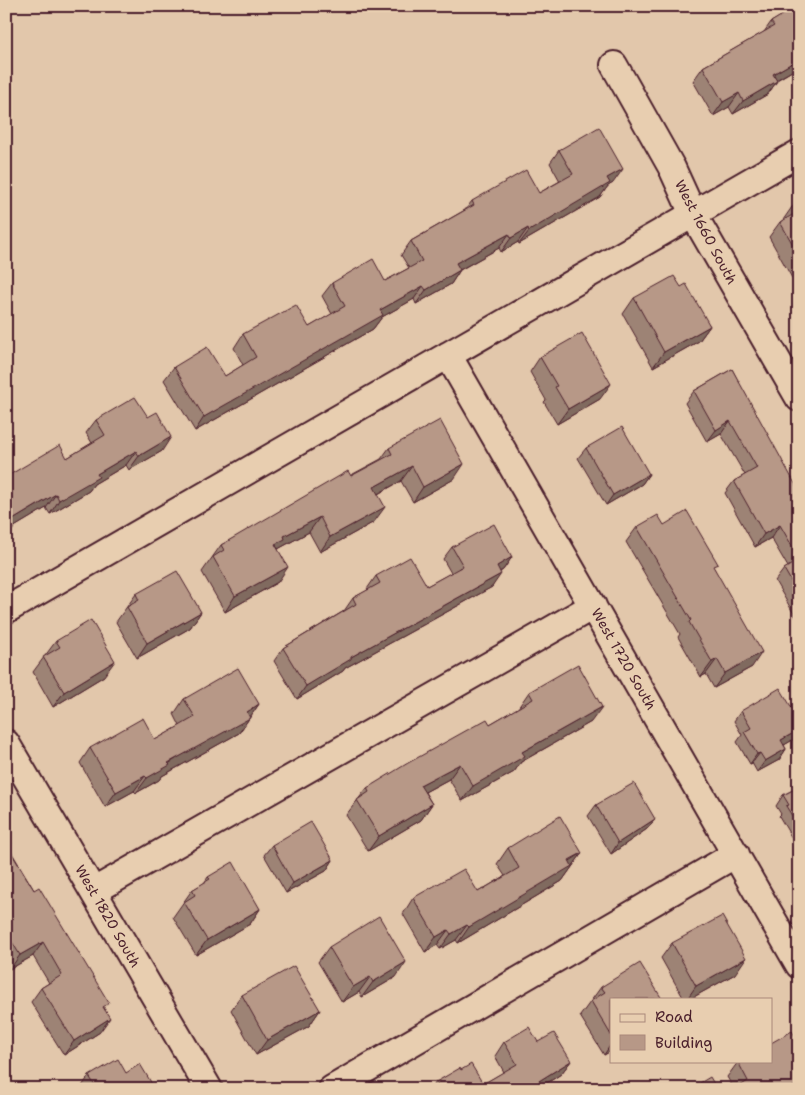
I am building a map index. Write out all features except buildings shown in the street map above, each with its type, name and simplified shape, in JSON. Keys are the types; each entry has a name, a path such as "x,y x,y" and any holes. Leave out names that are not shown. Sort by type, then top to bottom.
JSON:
{"street":[{"name":"West 1660 South","path":"614,65 672,168 693,214 799,398"},
{"path":"6,610 799,153"},
{"name":"West 1720 South","path":"448,354 799,964"},
{"path":"94,892 593,606"},
{"name":"West 1820 South","path":"6,743 209,1089"},
{"path":"332,1089 736,854"}]}
